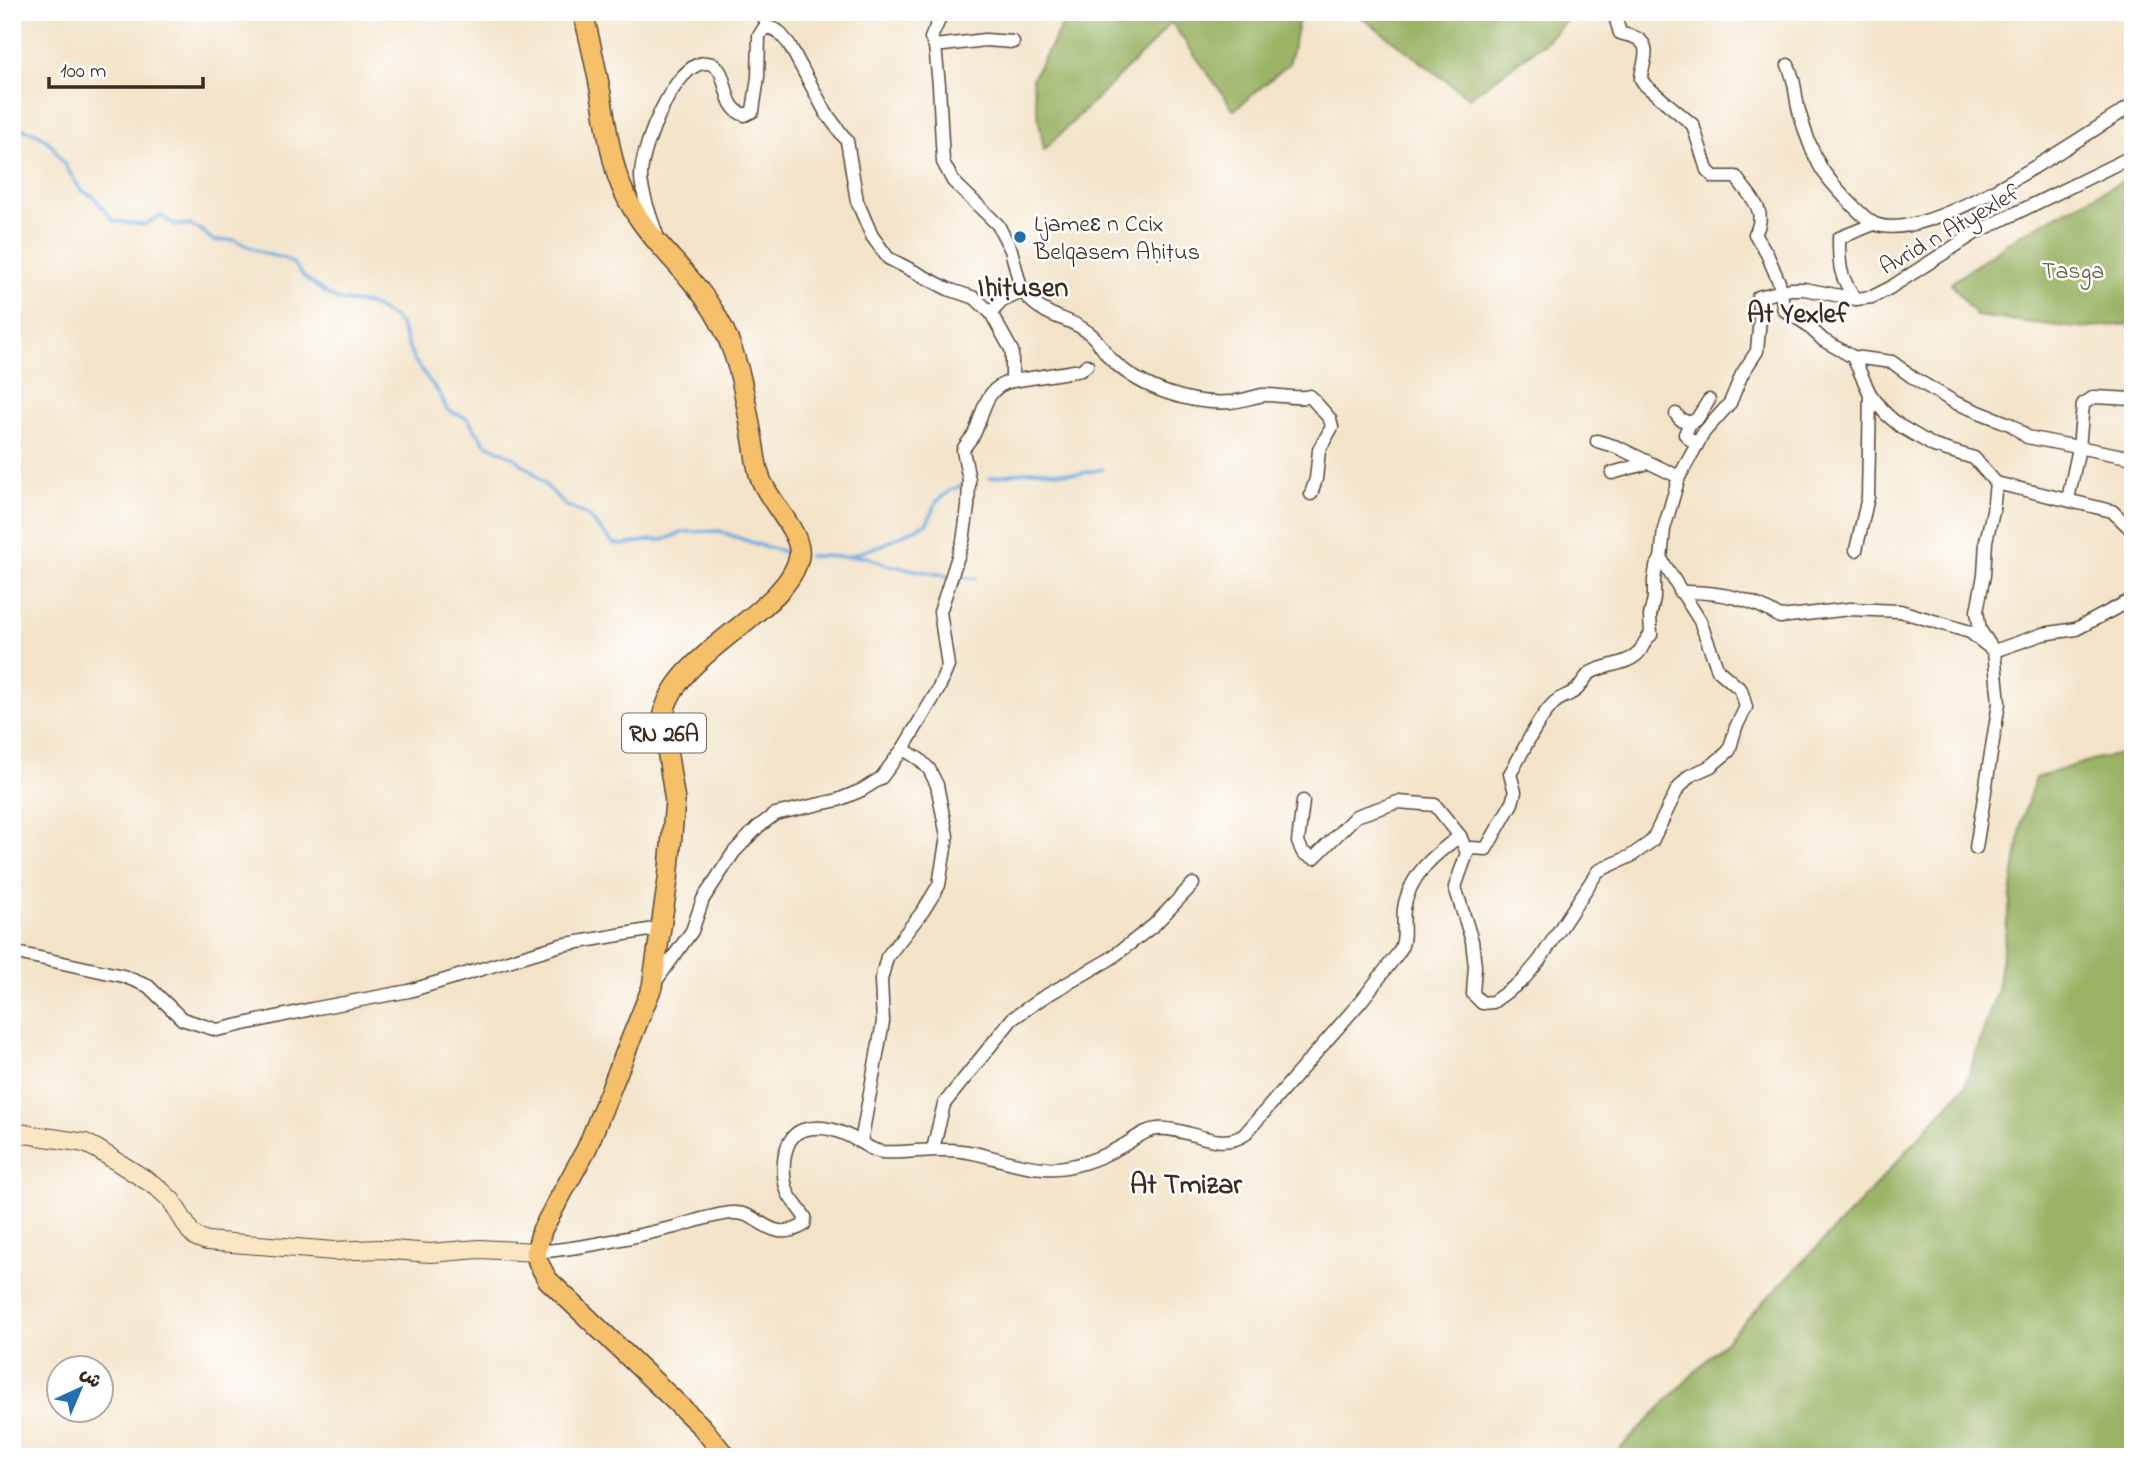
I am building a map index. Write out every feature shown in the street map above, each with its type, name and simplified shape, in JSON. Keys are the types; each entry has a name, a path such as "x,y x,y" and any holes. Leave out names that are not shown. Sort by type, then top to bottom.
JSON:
{"main road":[{"name":"RN 26A","path":"536,1252 542,1230 587,1148 652,987 675,801 663,724 663,712 668,697 694,665 774,596 796,567 800,554 797,538 760,479 740,371 726,333 701,293 644,227 618,178 583,12"},
{"path":"536,1252 547,1279 702,1427 726,1457"}],"street":[{"path":"762,12 768,28"},
{"path":"937,12 939,20 931,38 934,46 943,162 953,181 998,225 1011,250 1021,292 1040,309 1073,321 1092,335 1111,360 1156,390 1209,402 1234,402 1262,396 1286,395 1303,399 1310,397 1330,419 1332,427 1319,450 1316,479 1311,494"},
{"path":"1614,13 1620,33 1637,37 1647,54 1641,79 1644,85 1693,125 1707,170 1714,177 1736,177 1761,212 1761,224 1755,234 1779,282 1784,310 1805,323 1823,340 1853,357 1892,362 1956,403 2012,425 2027,437 2133,458"},
{"path":"663,251 641,179 645,154 666,101 686,71 697,64 708,63 717,67 723,77 736,113 745,115 752,111 758,77 760,36 764,28 778,31 789,44 825,113 847,141 857,201 872,236 888,258 948,289 975,298 992,313 1012,351 1012,381"},
{"path":"934,46 985,40 1013,42"},
{"path":"1788,65 1796,81 1798,110 1820,167 1849,202 1874,224"},
{"path":"1856,299 1846,286 1839,268 1839,238 1874,224 1915,225 1954,210 2009,182 2133,105"},
{"name":"Avrid n Atyexlef","path":"1779,290 1804,289 1856,299 1872,297 1978,232 2133,156"},
{"path":"1661,559 1700,621 1718,670 1741,690 1746,707 1728,751 1711,766 1689,776 1677,790 1653,841 1631,856 1598,871 1539,961 1522,981 1493,1002 1482,1003 1474,994 1472,941 1455,887 1467,853 1471,848 1486,849 1504,821 1515,792 1510,774 1534,731 1555,701 1574,692 1592,672 1639,654 1647,637 1651,635 1650,616 1656,567 1661,559 1664,529 1679,477 1704,432 1730,403 1742,373 1757,351 1758,297 1779,290"},
{"path":"992,313 1002,301 1021,292"},
{"path":"1853,357 1870,394 1900,426 1934,446 1974,458 1996,483 2112,510 2133,531"},
{"path":"652,987 692,931 703,899 734,852 758,827 775,814 838,800 862,790 881,778 903,749 938,690 947,666 940,612 962,541 968,508 969,480 963,450 973,436 981,410 993,390 1003,383 1081,370 1087,365"},
{"path":"1856,550 1868,497 1870,394"},
{"path":"2068,499 2079,447 2083,404 2104,396 2133,399"},
{"path":"1696,445 1685,434 1690,423 1703,411 1709,400"},
{"path":"1676,414 1690,423"},
{"path":"1597,441 1617,447 1679,477"},
{"path":"1612,473 1648,463"},
{"path":"1976,848 1999,704 1994,651 1980,630 1977,611 1996,483"},
{"path":"1680,592 1742,598 1762,605 1780,617 1850,609 1900,611 1970,632 1994,651"},
{"path":"1994,651 2043,634 2076,629 2133,599"},
{"path":"861,1142 883,1022 881,980 887,957 923,911 939,885 947,835 937,785 929,769 903,749"},
{"path":"1303,801 1298,842 1303,853 1314,858 1356,816 1398,802 1435,805 1460,836 1467,853"},
{"path":"12,1132 85,1143 97,1149 158,1187 171,1200 190,1231 207,1241 334,1251 380,1249 430,1253 479,1248 536,1252 579,1249 735,1212 771,1228 792,1231 804,1225 805,1217 788,1194 784,1177 786,1148 792,1135 802,1130 818,1127 835,1129 867,1148 880,1152 933,1149 964,1151 1016,1164 1061,1168 1090,1160 1122,1146 1146,1131 1159,1128 1222,1141 1236,1140 1244,1135 1338,1028 1399,953 1404,944 1404,907 1419,872 1433,856 1460,836"},
{"path":"933,1149 944,1104 1012,1019 1042,998 1110,959 1154,925 1193,884"},
{"path":"12,952 124,976 148,986 182,1019 216,1030 409,991 561,945 660,928"}],"green space":[{"path":"1064,12 1313,12 1299,19 1289,64 1234,110 1171,22 1044,150 1032,79 1063,24"},
{"path":"1355,12 1566,12 1568,19 1544,43 1469,98"},
{"name":"Tasga","path":"2133,173 2133,324 2076,328 1976,316 1951,283 2019,235 2123,181"},
{"path":"2133,752 2133,1457 1607,1457 1617,1452 1858,1205 1965,1086 1997,990 2022,820 2035,778 2095,759"}],"waterway":[{"path":"12,126 38,134 51,144 81,190 94,197 114,221 143,225 161,216 176,225 189,225 201,230 214,241 234,240 294,264 303,276 340,301 369,304 394,318 400,325 414,360 441,396 446,408 467,418 485,443 515,458 565,505 587,515 613,543 623,545 663,540 684,532 719,531 791,553"},
{"path":"989,478 1035,470 1077,474 1103,469"},
{"path":"847,557 884,544 927,523 937,501 951,490 966,484"},
{"path":"809,556 867,557 887,565 948,576"},
{"path":"958,577 976,578"}],"place":[{"name":"Ljameɛ n Ccix Belqasem Aḥiṭus","path":"1020,237"}],"district":[{"name":"Iḥiṭusen","path":"1023,286"},
{"name":"At Yexlef","path":"1798,312"},
{"name":"At Tmizar","path":"1186,1183"}]}
